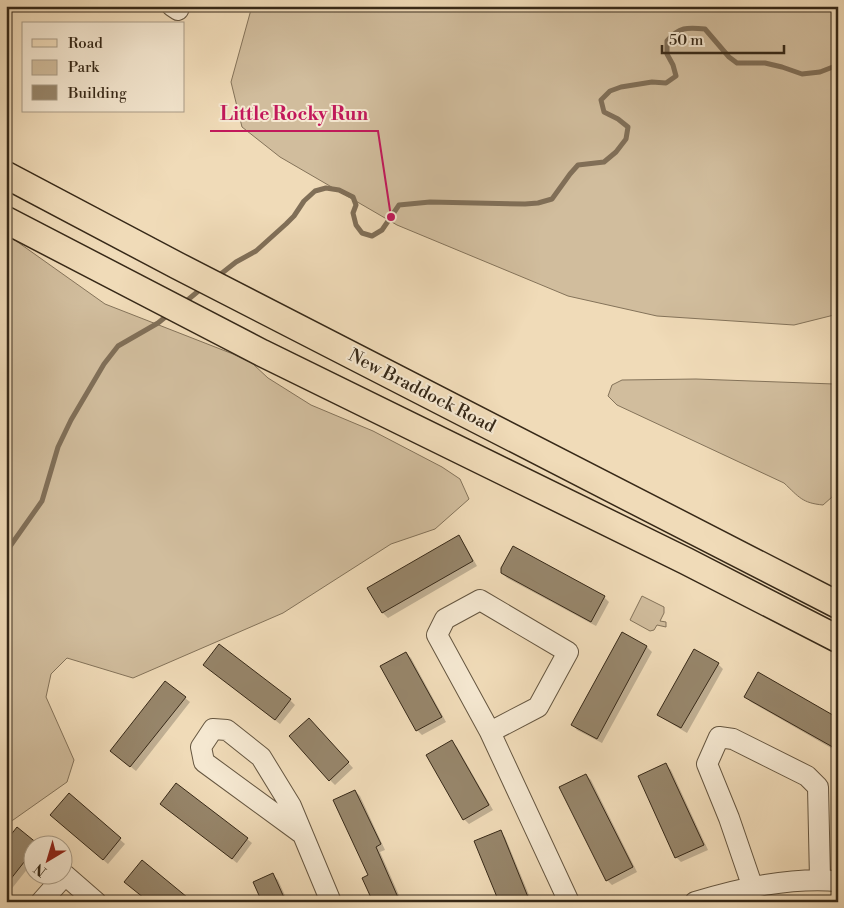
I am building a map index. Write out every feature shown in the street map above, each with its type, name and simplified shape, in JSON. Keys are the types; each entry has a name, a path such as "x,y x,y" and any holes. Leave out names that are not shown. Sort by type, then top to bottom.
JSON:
{"main road":[{"name":"New Braddock Road","path":"6,175 178,266 838,605"},
{"name":"New Braddock Road","path":"6,220 262,353 686,561 838,639"}],"street":[{"path":"172,6 178,10 180,6"},
{"path":"490,732 538,706 568,652 480,600 445,619 437,635 490,732 569,902"},
{"path":"301,833 204,762 201,747 213,729 227,730 261,756 291,806 330,902"},
{"path":"695,902 720,894 776,884 829,880 818,787 807,776 733,739 719,737 706,764 729,818 752,888"},
{"path":"41,902 65,875 96,902"}],"green space":[{"path":"252,6 838,6 838,314 794,325 657,316 568,296 397,225 280,157 242,127 231,82"},
{"path":"6,235 105,304 233,354 253,364 268,378 311,405 373,431 442,467 460,479 469,499 435,529 391,544 283,613 133,678 67,658 51,674 46,697 74,760 67,782 6,825"},
{"path":"696,379 834,384 838,391 838,471 832,497 823,505 805,501 784,483 617,405 608,396 612,385 622,380"},
{"path":"642,596 664,607 664,613 660,621 666,622 666,627 657,625 654,630 650,631 630,620"}],"building":[{"path":"459,535 473,561 382,613 367,588"},
{"path":"513,546 605,596 591,622 501,573 501,568"},
{"path":"622,632 647,646 597,739 571,725"},
{"path":"219,644 291,699 275,720 203,665"},
{"path":"694,649 719,663 681,728 657,715"},
{"path":"406,652 442,717 416,731 380,666"},
{"path":"758,672 838,718 838,750 744,697"},
{"path":"165,681 186,697 130,767 110,751"},
{"path":"309,718 349,762 329,781 289,736"},
{"path":"452,740 489,805 463,820 426,755"},
{"path":"666,763 704,845 675,858 638,776"},
{"path":"586,774 633,867 606,881 559,787"},
{"path":"176,783 248,838 232,859 160,804"},
{"path":"355,790 381,844 376,847 400,902 373,902 362,878 368,875 333,800"},
{"path":"69,793 121,838 103,860 50,815"},
{"path":"17,827 28,836 22,836 22,865 6,885 6,841"},
{"path":"501,830 530,902 499,902 474,841"},
{"path":"142,860 193,902 149,902 124,882"},
{"path":"273,873 286,902 262,902 253,882"}],"waterway":[{"path":"217,277 236,262 256,251 294,216 304,201 315,191 326,188 339,190 353,197 356,205 353,213 356,225 362,233 372,236 382,230 399,205 430,202 525,204 552,199 578,165 604,162 616,152 626,139 628,127 604,112 601,100 610,91 621,87 652,82 666,83 676,76 667,54 667,41 675,33 684,29 705,29 729,57 737,63 765,63 802,74 820,72 838,65"},
{"path":"184,303 202,288"},
{"path":"6,552 42,501 58,447 71,420 104,364 118,346 158,323 169,314"}],"place":[{"name":"Little Rocky Run","path":"391,217"}]}
